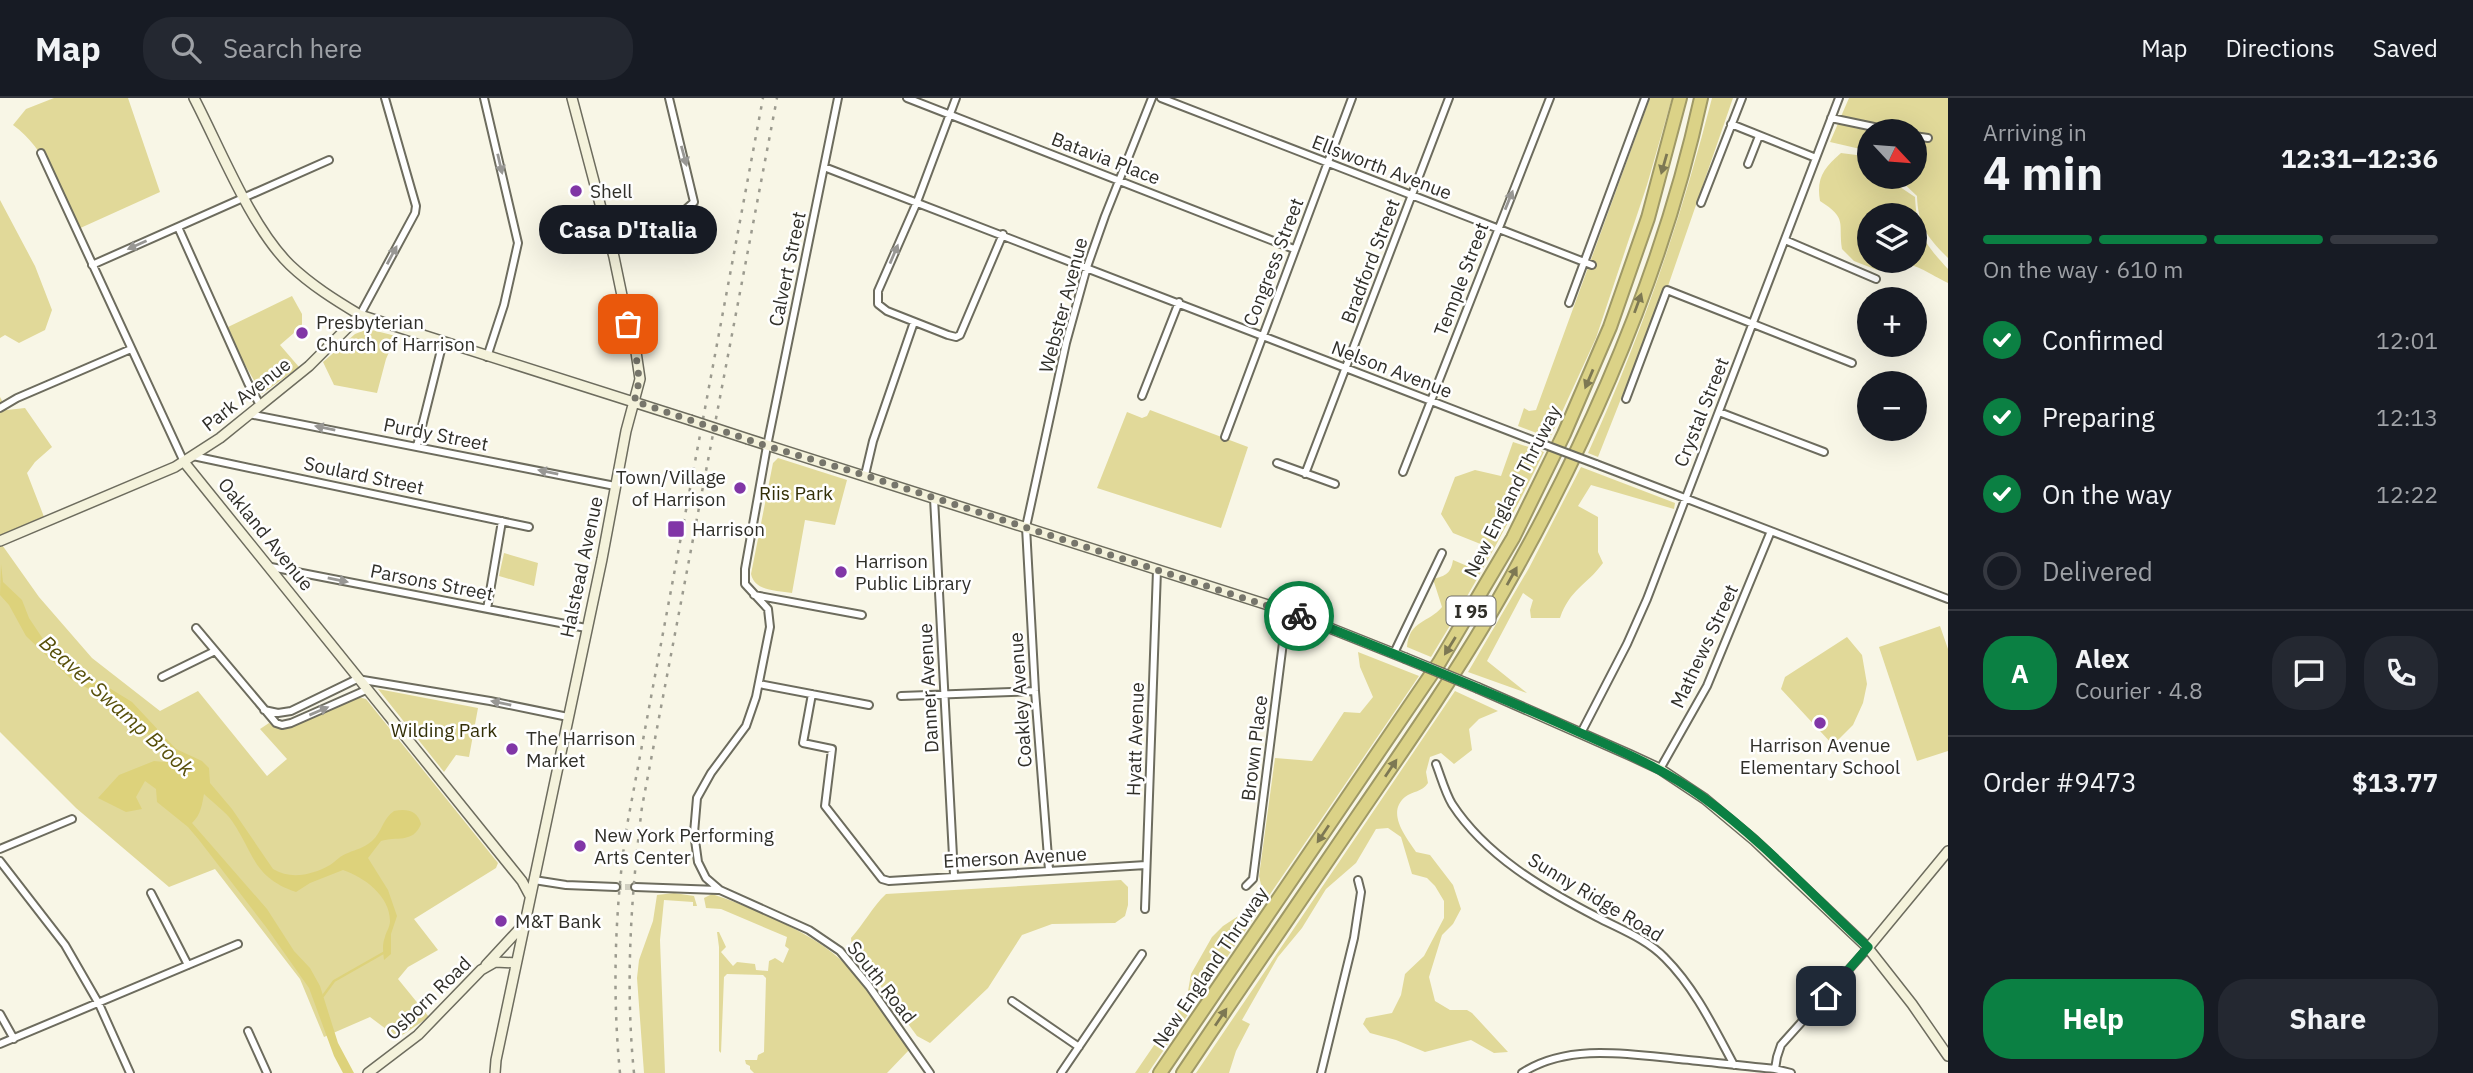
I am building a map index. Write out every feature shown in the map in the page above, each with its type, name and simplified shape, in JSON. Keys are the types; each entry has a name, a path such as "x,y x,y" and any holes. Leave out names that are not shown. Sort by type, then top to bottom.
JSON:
{"highway":[{"name":"New England Thruway","path":"1160,1073 1423,687 1470,614 1517,530 1569,425 1610,327 1648,218 1680,98"},
{"name":"New England Thruway","path":"1182,1073 1435,702 1487,621 1529,546 1580,443 1626,337 1674,200 1701,98"}],"street":[{"path":"194,98 244,198 268,237 289,264 323,292 360,315 1287,611 1478,688 1660,769 1705,799 1734,823 1868,947 1948,1056"},
{"name":"Park Avenue","path":"0,541 184,462 220,438 309,366 360,315 415,213 416,206 386,98"},
{"path":"484,98 519,243 504,305 487,357"},
{"name":"Halstead Avenue","path":"495,1073 615,486 640,379 636,352 572,98"},
{"path":"606,229 685,210 694,202 669,98"},
{"name":"Calvert Street","path":"752,594 744,577 767,446 838,98"},
{"name":"Batavia Place","path":"907,98 1294,249"},
{"path":"956,98 876,300 887,311 956,337 963,328 1003,234"},
{"name":"Webster Avenue","path":"1026,527 1066,343 1087,267 1152,98"},
{"name":"Ellsworth Avenue","path":"1161,98 1588,263"},
{"name":"Congress Street","path":"1225,437 1352,98"},
{"name":"Bradford Street","path":"1305,474 1449,98"},
{"name":"Temple Street","path":"1403,472 1550,98"},
{"path":"1569,303 1588,263 1645,98"},
{"path":"1701,203 1742,98"},
{"name":"Crystal Street","path":"1581,733 1637,621 1839,98"},
{"path":"1831,118 1857,123"},
{"path":"1731,124 1816,158"},
{"path":"1748,164 1759,136"},
{"name":"Oakland Avenue","path":"40,153 184,462 522,881 530,896"},
{"path":"92,265 329,160"},
{"name":"Nelson Avenue","path":"824,167 1948,599"},
{"path":"178,227 260,405"},
{"path":"1785,240 1876,278"},
{"path":"1626,399 1667,290 1852,363"},
{"path":"1142,396 1179,302"},
{"path":"864,475 914,322"},
{"path":"417,446 443,342"},
{"path":"0,408 17,398 131,349"},
{"path":"1719,412 1824,452"},
{"name":"Purdy Street","path":"249,414 615,486"},
{"name":"Soulard Street","path":"193,456 529,527"},
{"path":"1277,463 1335,484"},
{"name":"Danner Avenue","path":"934,498 954,875"},
{"path":"487,609 502,521"},
{"name":"Coakley Avenue","path":"1026,527 1049,870"},
{"name":"Mathews Street","path":"1660,769 1707,686 1771,531"},
{"path":"1394,653 1442,553"},
{"name":"Parsons Street","path":"271,567 586,628"},
{"name":"Hyatt Avenue","path":"1144,909 1157,570"},
{"path":"752,594 862,615"},
{"path":"720,890 706,878 698,862 694,833 697,797 711,773 746,726 759,684 771,620 768,609 752,594"},
{"name":"Brown Place","path":"1246,886 1253,879 1287,611"},
{"path":"196,628 276,723 287,724 366,690"},
{"path":"162,677 215,651"},
{"path":"264,710 278,713 291,710 357,679 466,696 568,717"},
{"path":"759,684 869,705"},
{"path":"901,696 1035,691"},
{"name":"Emerson Avenue","path":"812,694 803,743 832,749 825,806 885,880 1146,865"},
{"name":"Sunny Ridge Road","path":"1436,764 1450,802 1497,856 1560,898 1638,938 1664,957 1693,994 1734,1065"},
{"path":"0,849 72,819"},
{"path":"1775,1069 1781,1045 1948,851"},
{"path":"0,861 65,945 99,1004 130,1073"},
{"path":"534,880 566,885 616,887"},
{"path":"1321,1073 1354,938 1361,892 1358,880"},
{"path":"635,887 720,890"},
{"name":"South Road","path":"720,890 809,930 841,951 930,1073"},
{"path":"151,893 188,965"},
{"path":"481,970 525,923"},
{"path":"0,1044 238,943"},
{"path":"1061,1073 1142,954"},
{"name":"Osborn Road","path":"368,1073 418,1035 481,970 498,962 516,963"},
{"path":"1012,1001 1079,1047"},
{"path":"0,1014 14,1038"},
{"path":"248,1031 267,1073"},
{"path":"1522,1073 1541,1063 1561,1058 1617,1052 1791,1073"}],"green space":[{"path":"54,98 128,98 160,192 76,230 43,159 35,146 13,125 26,109"},
{"path":"1650,98 1672,98 1647,185 1596,338 1550,438 1518,426 1524,408 1529,411 1536,410"},
{"path":"1712,98 1733,98 1668,286 1664,290 1598,457 1588,453 1625,367 1658,278 1687,189"},
{"path":"1849,98 1948,98 1948,258 1927,234 1927,203 1918,203 1917,196 1910,189 1927,189 1927,119 1857,119 1857,148 1830,142"},
{"path":"1841,153 1857,155 1857,189 1903,189 1915,197 1916,203 1857,203 1857,262 1842,249 1841,227 1835,212 1820,201 1820,180"},
{"path":"0,200 35,266 52,310 45,330 19,343 5,335 0,338"},
{"path":"1927,243 1948,269 1948,283 1927,272"},
{"path":"292,296 302,314 302,326 280,345 299,367 262,394 240,356 228,327"},
{"path":"368,329 396,336 386,359 377,393 334,385 323,362 355,334"},
{"path":"0,397 7,410 25,408 52,447 27,473 46,522 0,541"},
{"path":"1150,410 1248,447 1221,528 1097,488 1127,412 1142,418 1147,416"},
{"path":"1513,442 1544,452 1518,504 1431,657 1407,647 1411,632 1442,607 1433,579 1447,573 1453,560 1472,568 1483,545 1453,533 1441,514 1455,477 1475,470 1501,476"},
{"name":"Riis Park","path":"778,458 847,480 835,525 805,520 792,593 762,587 753,580 751,574 773,463"},
{"path":"1581,467 1675,503 1674,509 1591,485 1578,506 1598,517 1598,552 1603,563 1569,600 1560,618 1531,618 1533,600 1523,593 1487,661 1527,693 1468,672 1529,568"},
{"path":"0,542 39,597 92,658 160,711 198,691 267,776 287,759 260,729 269,723 283,730 357,697 366,699 498,863 496,868 414,919 438,950 408,967 398,979 429,1017 398,1038 370,1017 324,1037 300,979 215,869 169,887 76,808 0,732"},
{"path":"504,553 538,563 534,586 499,576"},
{"path":"1940,626 1948,649 1948,751 1917,761 1879,647"},
{"path":"1847,637 1862,655 1867,684 1863,703 1853,725 1833,745 1781,689 1785,677"},
{"path":"1358,652 1419,676 1148,1073 1135,1073 1187,997 1191,974 1212,937 1246,911 1262,889 1259,876 1275,758 1312,761 1344,712 1360,713 1373,697 1360,667"},
{"name":"Wilding Park","path":"378,689 478,708 469,757 456,755 444,772"},
{"path":"1455,691 1498,711 1479,719 1469,729 1472,750 1454,764 1441,753 1430,757 1426,772 1428,783 1405,797 1397,810 1397,817 1416,852 1430,855 1453,885 1461,909 1453,924 1442,935 1429,977 1435,1001 1450,1010 1467,1010 1472,1013 1508,1052 1494,1053 1471,1040 1425,1052 1370,1033 1363,1024 1366,1018 1392,1013 1401,995 1405,974 1424,956 1444,918 1444,901 1435,886 1427,878 1412,874 1401,837 1388,828 1376,829 1356,863 1326,889 1302,928 1278,957 1242,1020 1250,1024 1236,1051 1229,1073 1196,1073"},
{"path":"1121,880 1128,887 1125,916 1115,923 1052,924 1022,935 988,988 930,1043 917,1036 852,947 851,938 886,894"},
{"path":"674,893 694,896 697,906 693,906 693,902 664,900 660,940 665,1073 644,1073 637,978 639,960 653,921 657,895"},
{"path":"712,894 782,922 832,952 862,983 909,1050 887,1073 754,1073 745,1060 757,1060 758,1055 764,1052 766,978 763,975 727,974 724,977 721,1053 717,932 726,947 721,952 733,966 737,962 755,964 756,970 768,971 769,961 775,958 783,963 789,949 785,946 787,937 721,909 706,908 704,898"}],"shaded area":[{"path":"1,564 3,582 22,600 29,618 45,642 93,678 132,702 176,749 202,761 209,768 210,783 232,809 273,869 294,875 316,871 369,843 394,811 407,810 415,813 421,824 418,830 409,837 381,841 368,858 388,890 397,916 391,934 391,954 384,960 383,945 390,923 389,912 381,896 359,877 343,870 310,883 296,892 282,886 263,872 232,821 204,794 199,813 192,823 267,909 294,951 310,968 320,986 338,1043 354,1073 343,1073 334,1056 309,988 199,840 188,827 157,802 156,789 145,781 136,797 142,809 126,812 98,798 119,775 154,761 164,762 165,753 123,707 72,680 26,636 9,605 0,595"}],"waterway":[{"name":"Beaver Swamp Brook","path":"323,996 334,981 385,952"}],"tunnel":[{"path":"616,887 635,887"}],"railway":[{"path":"620,1073 616,952 626,831 763,98"},
{"path":"634,1073 630,940 642,807 777,98"}],"way so far":[{"path":"628,324 640,379 634,401 1299,616"}],"place":[{"name":"Shell","path":"576,191"},
{"name":"Casa D'Italia","path":"628,324"},
{"name":"Presbyterian Church of Harrison","path":"302,333"},
{"name":"Town/Village of Harrison","path":"740,488"},
{"name":"Harrison","path":"676,529"},
{"name":"Harrison Public Library","path":"841,572"},
{"name":"Harrison Avenue Elementary School","path":"1820,723"},
{"name":"The Harrison Market","path":"512,749"},
{"name":"New York Performing Arts Center","path":"580,846"},
{"name":"M&T Bank","path":"501,921"}],"route":[{"path":"1299,616 1516,704 1630,755 1660,769 1705,799 1754,840 1868,947 1826,996"}]}
